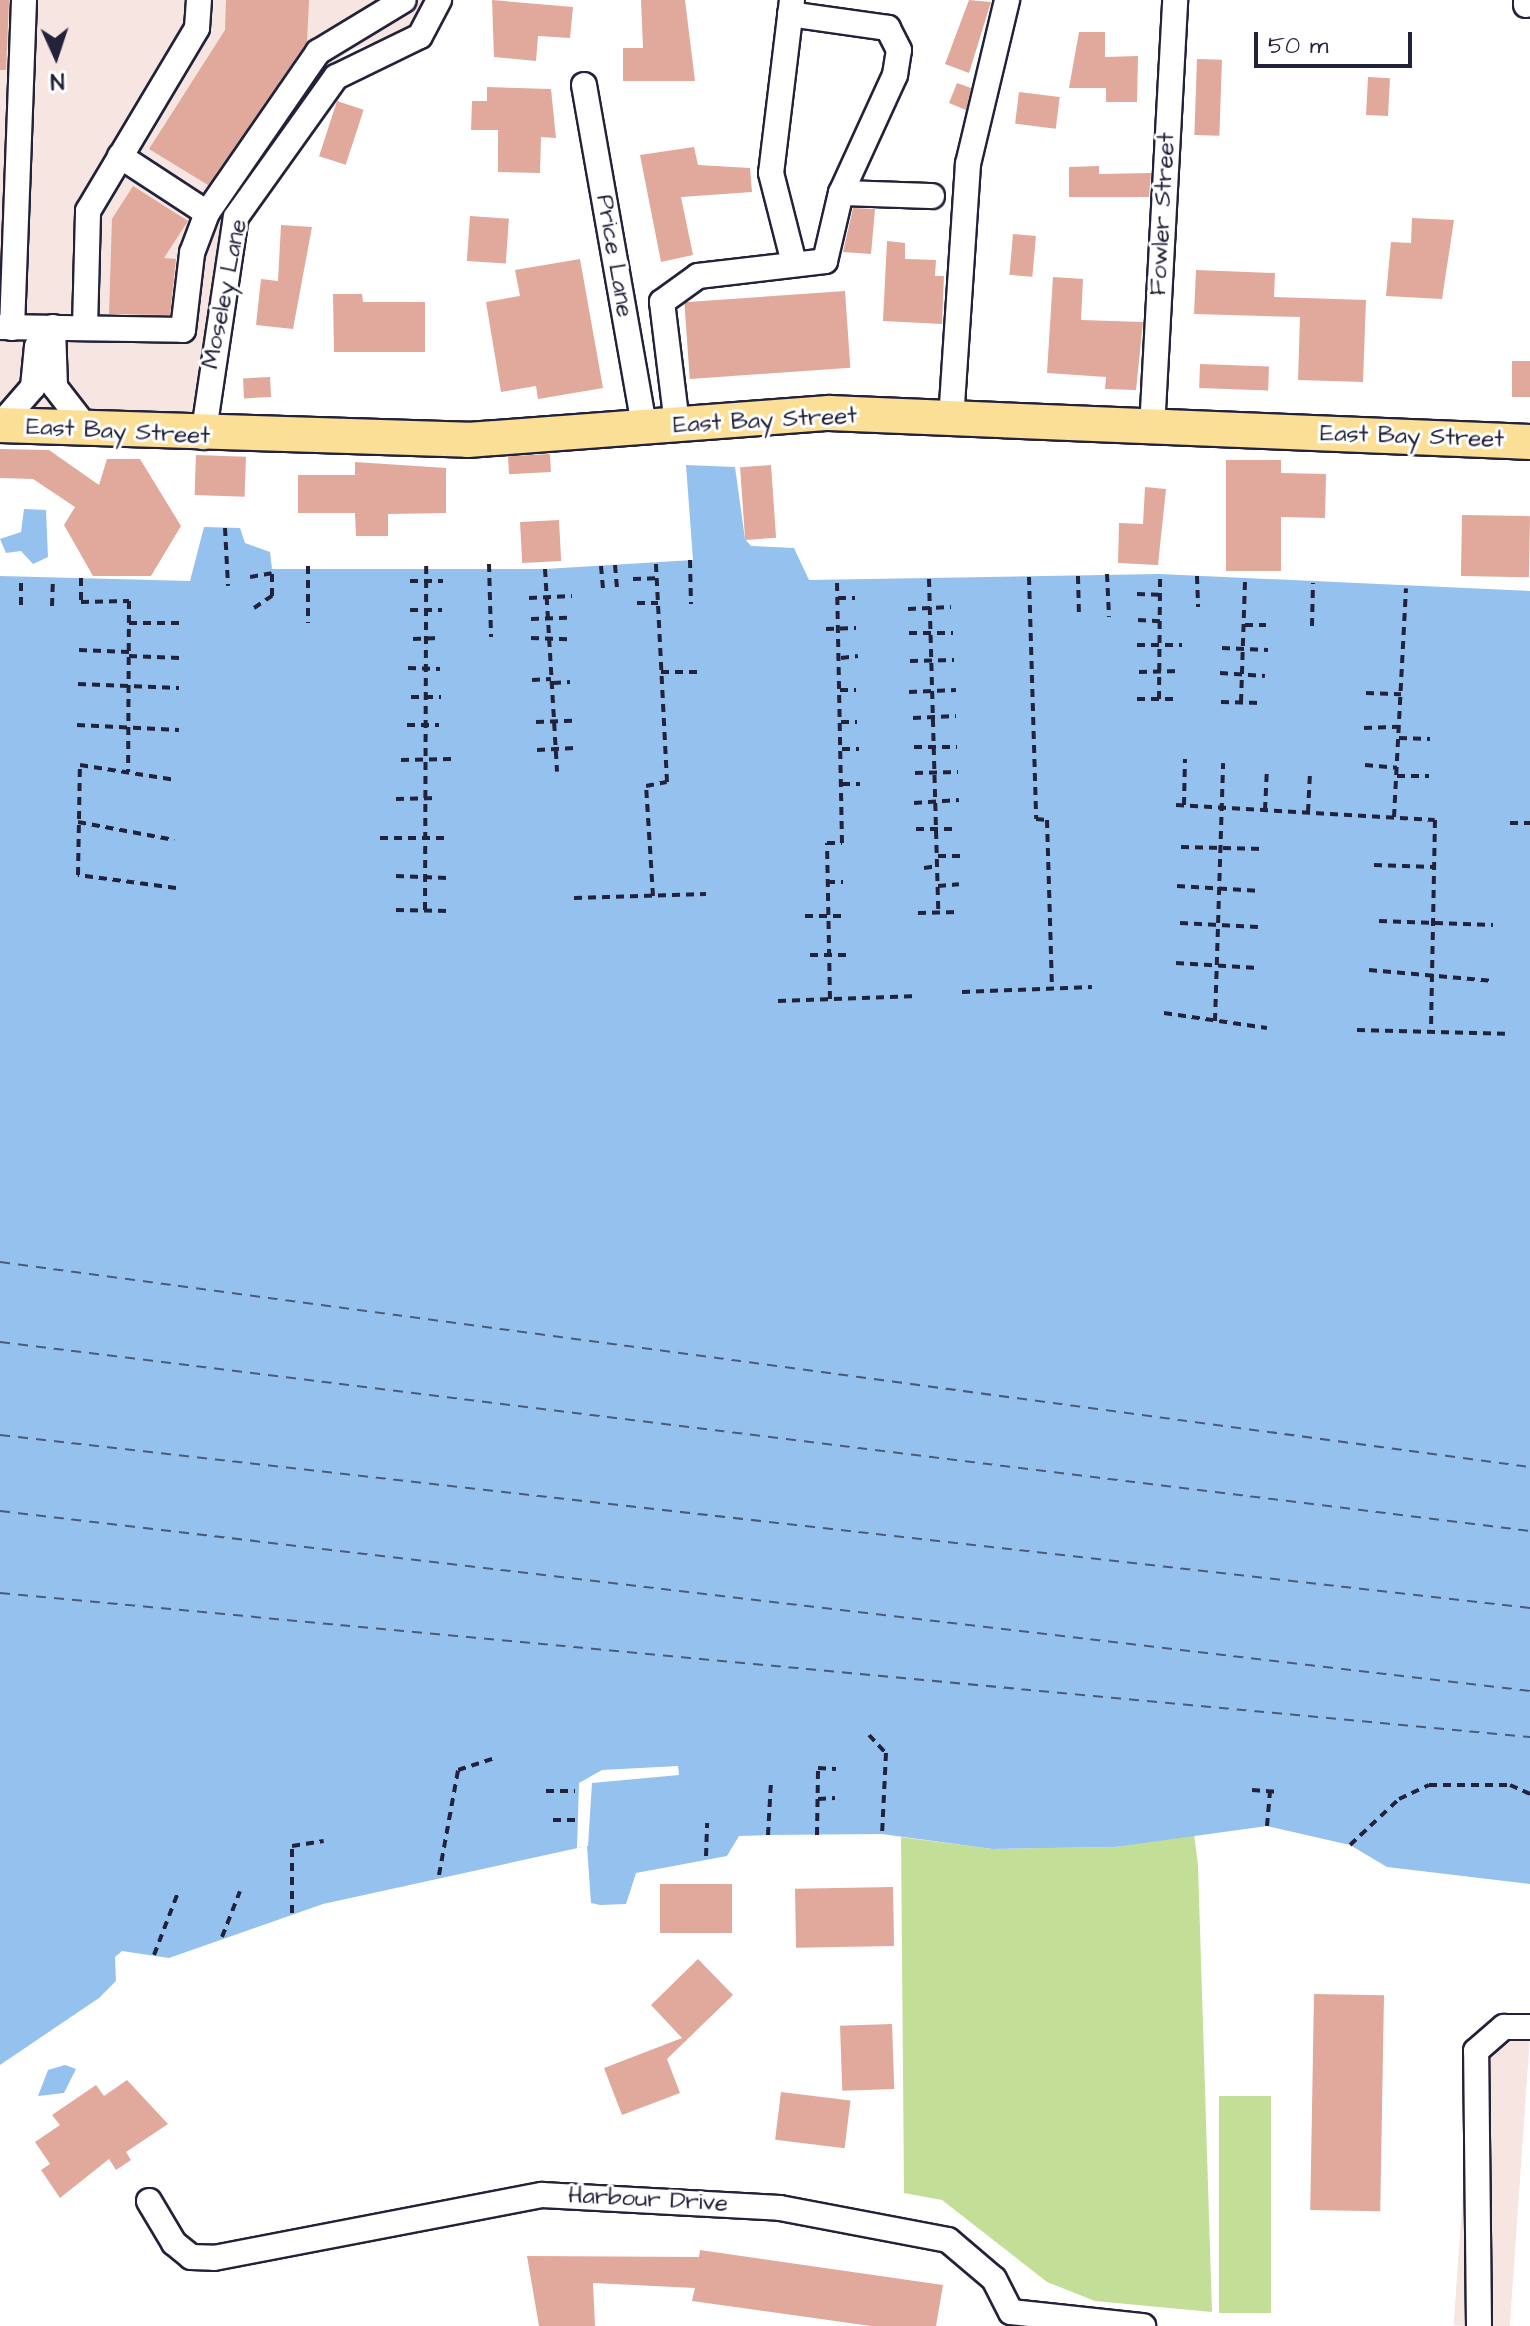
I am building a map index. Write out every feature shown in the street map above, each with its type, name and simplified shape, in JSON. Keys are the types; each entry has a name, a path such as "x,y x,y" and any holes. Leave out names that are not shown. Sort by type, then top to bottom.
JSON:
{"highway":[{"name":"East Bay Street","path":"0,425 203,437 468,440 829,413 1152,429 1530,442"}],"street":[{"path":"24,0 8,193 6,328 183,330 192,253 207,213 318,52 404,0"},
{"path":"85,328 88,211 197,28 199,0"},
{"name":"Moseley Lane","path":"203,437 236,217 336,77 420,36 439,0"},
{"path":"951,420 968,164 1007,0"},
{"name":"Fowler Street","path":"1152,429 1175,0"},
{"path":"661,426 662,302 698,276 825,261 841,193 895,75 897,37 888,28 791,7 771,173 794,263"},
{"name":"Price Lane","path":"584,85 661,426"},
{"path":"120,156 207,213"},
{"path":"841,193 932,196"},
{"path":"0,425 33,387 45,327"},
{"path":"45,327 55,387 89,431"},
{"path":"1479,2326 1476,2051 1504,2027 1530,2027"},
{"name":"Harbour Drive","path":"149,2201 174,2243 191,2257 214,2258 542,2195 795,2210 948,2240 994,2279 1004,2319 1143,2326"}],"path":[{"path":"225,528 228,586"},
{"path":"690,560 691,604"},
{"path":"653,896 646,786 667,782 656,562"},
{"path":"489,564 491,637"},
{"path":"425,910 426,565"},
{"path":"615,565 617,590"},
{"path":"308,566 308,623"},
{"path":"601,566 603,590"},
{"path":"545,569 557,772"},
{"path":"250,577 272,571 272,596 254,608"},
{"path":"1107,574 1109,617"},
{"path":"1159,699 1160,574"},
{"path":"1078,576 1079,616"},
{"path":"1197,576 1198,607"},
{"path":"21,577 21,605"},
{"path":"1029,577 1036,819 1047,820 1052,988"},
{"path":"52,606 53,578"},
{"path":"81,578 81,602 129,601 128,772"},
{"path":"633,579 657,578"},
{"path":"929,579 938,911"},
{"path":"1241,702 1245,579"},
{"path":"410,581 443,581"},
{"path":"830,999 827,843 842,843 837,581"},
{"path":"1312,626 1313,583"},
{"path":"1394,817 1406,588"},
{"path":"1137,594 1160,595"},
{"path":"529,598 572,596"},
{"path":"838,598 855,598"},
{"path":"637,603 658,603"},
{"path":"908,609 951,607"},
{"path":"410,610 442,610"},
{"path":"531,619 568,618"},
{"path":"1138,620 1160,621"},
{"path":"129,623 180,623"},
{"path":"1244,625 1266,625"},
{"path":"826,629 856,628"},
{"path":"909,633 953,633"},
{"path":"413,639 440,638"},
{"path":"531,638 568,639"},
{"path":"1137,645 1182,645"},
{"path":"1222,648 1268,650"},
{"path":"79,650 180,658"},
{"path":"839,658 858,656"},
{"path":"910,661 954,660"},
{"path":"408,668 440,669"},
{"path":"1139,672 1181,671"},
{"path":"661,672 702,672"},
{"path":"1220,673 1265,676"},
{"path":"532,680 570,682"},
{"path":"78,684 179,688"},
{"path":"840,690 856,690"},
{"path":"909,692 956,690"},
{"path":"1366,693 1401,694"},
{"path":"411,697 441,697"},
{"path":"1137,699 1179,699"},
{"path":"1221,702 1262,703"},
{"path":"913,718 956,716"},
{"path":"536,722 572,721"},
{"path":"841,722 857,722"},
{"path":"77,725 179,730"},
{"path":"407,725 439,725"},
{"path":"1364,728 1399,727"},
{"path":"1399,738 1430,739"},
{"path":"914,747 957,747"},
{"path":"537,750 575,748"},
{"path":"841,749 859,749"},
{"path":"401,760 451,759"},
{"path":"1184,805 1185,759"},
{"path":"1215,1021 1223,763"},
{"path":"176,780 80,765 78,822 78,875 176,888"},
{"path":"1365,765 1397,768"},
{"path":"1265,810 1267,768"},
{"path":"915,773 958,772"},
{"path":"1308,812 1310,772"},
{"path":"1397,776 1429,776"},
{"path":"842,784 860,784"},
{"path":"396,799 438,798"},
{"path":"914,803 959,800"},
{"path":"1176,805 1435,820 1431,1032"},
{"path":"78,822 174,840"},
{"path":"1510,823 1530,823"},
{"path":"916,829 958,829"},
{"path":"380,838 446,838"},
{"path":"1181,847 1265,849"},
{"path":"938,856 960,856"},
{"path":"1374,865 1434,867"},
{"path":"924,868 938,866"},
{"path":"396,876 447,878"},
{"path":"827,882 843,882"},
{"path":"938,886 959,884"},
{"path":"1177,886 1261,891"},
{"path":"574,898 706,894"},
{"path":"396,910 450,911"},
{"path":"918,913 959,912"},
{"path":"805,916 845,916"},
{"path":"1379,921 1493,925"},
{"path":"1180,923 1258,927"},
{"path":"810,955 846,955"},
{"path":"1176,963 1258,968"},
{"path":"1369,970 1494,981"},
{"path":"962,992 1092,987"},
{"path":"778,1001 918,996"},
{"path":"1164,1013 1267,1028"},
{"path":"1357,1030 1505,1034"},
{"path":"869,1735 886,1753 882,1834"},
{"path":"439,1875 458,1770 492,1759"},
{"path":"817,1835 818,1768 836,1769"},
{"path":"1350,1845 1399,1799 1429,1785 1459,1780 1510,1785 1530,1794"},
{"path":"768,1835 771,1782"},
{"path":"1252,1790 1279,1792"},
{"path":"546,1791 575,1791"},
{"path":"1267,1826 1270,1791"},
{"path":"818,1799 835,1798"},
{"path":"553,1820 576,1820"},
{"path":"706,1856 707,1823"},
{"path":"292,1913 292,1846 324,1841"},
{"path":"154,1955 179,1890"},
{"path":"222,1937 240,1891"}],"shaded area":[{"path":"0,0 427,0 424,13 400,34 351,50 322,72 226,217 194,421 0,413"},
{"path":"1474,2034 1530,2038 1510,2326 1454,2325"}],"green space":[{"path":"1194,1833 1198,1865 1212,2312 1095,2301 1047,2282 942,2200 904,2193 901,1837 992,1849 1115,1847"},
{"path":"1219,2096 1271,2096 1271,2313 1219,2313"}],"water":[{"path":"686,465 735,467 745,539 751,546 794,548 809,580 1160,574 1530,591 1530,1884 1387,1867 1350,1845 1267,1826 1115,1847 992,1849 882,1834 768,1835 739,1836 727,1856 636,1873 626,1904 600,1905 591,1903 587,1846 323,1904 169,1958 122,1951 115,1957 116,1981 99,1998 0,2065 0,576 190,581 204,527 240,528 245,543 270,552 272,569 545,569 693,560"},
{"path":"24,509 46,510 48,557 33,564 21,551 6,553 0,539 21,532"},
{"path":"65,2065 76,2069 64,2093 38,2096 48,2070"}],"pier":[{"path":"678,1766 679,1775 592,1783 588,1846 577,1848 579,1783 602,1770"}],"building":[{"path":"0,0 9,0 6,70 0,70"},
{"path":"226,0 309,0 307,42 208,185 149,149 225,30"},
{"path":"492,0 573,7 570,38 538,36 536,61 494,57"},
{"path":"641,0 685,0 695,81 623,81 623,48 643,48"},
{"path":"969,0 991,2 969,73 945,64"},
{"path":"1079,32 1105,32 1105,57 1138,56 1137,102 1106,102 1106,88 1069,88"},
{"path":"1197,59 1222,60 1219,136 1194,135"},
{"path":"1368,77 1390,78 1388,116 1366,115"},
{"path":"957,83 971,88 966,110 949,103"},
{"path":"487,87 551,89 556,138 541,137 540,173 498,172 498,130 471,130 472,101 487,101"},
{"path":"1019,92 1060,97 1056,129 1015,124"},
{"path":"337,101 364,110 346,165 319,156"},
{"path":"694,147 698,165 750,168 752,192 681,197 693,255 661,262 640,155"},
{"path":"1099,166 1099,174 1151,173 1149,197 1069,197 1069,167"},
{"path":"133,186 188,221 164,258 176,259 170,315 109,314 112,219"},
{"path":"853,208 875,209 871,254 843,252"},
{"path":"470,216 509,219 506,264 467,261"},
{"path":"1412,218 1454,220 1442,299 1386,296 1391,242 1411,243"},
{"path":"281,225 312,227 293,329 256,325 261,279 278,281"},
{"path":"1013,234 1036,236 1032,277 1009,275"},
{"path":"887,241 905,243 905,259 936,260 935,276 944,276 942,324 883,321"},
{"path":"580,259 603,388 538,399 536,386 501,392 486,302 520,296 515,270"},
{"path":"1196,270 1275,273 1274,297 1366,300 1363,382 1298,380 1300,317 1194,314"},
{"path":"1053,277 1083,279 1081,320 1143,322 1136,390 1105,389 1106,377 1047,373"},
{"path":"845,291 850,368 690,379 684,302"},
{"path":"333,294 362,294 363,302 425,302 425,352 334,352"},
{"path":"1512,361 1530,361 1530,397 1512,397"},
{"path":"1200,364 1269,366 1268,390 1199,388"},
{"path":"270,377 271,397 244,398 243,378"},
{"path":"0,449 49,450 99,485 107,459 140,459 181,526 151,576 93,576 64,525 75,507 33,479 0,478"},
{"path":"550,454 551,472 509,474 508,456"},
{"path":"196,455 246,457 245,497 195,495"},
{"path":"1226,460 1281,460 1281,473 1326,474 1325,518 1281,517 1281,571 1226,571"},
{"path":"355,462 446,468 446,513 388,514 388,536 356,536 355,513 298,513 298,475 355,475"},
{"path":"771,465 776,538 745,540 740,467"},
{"path":"1145,487 1166,489 1158,565 1118,563 1119,523 1143,524"},
{"path":"1462,515 1530,516 1529,577 1461,576"},
{"path":"559,520 561,561 522,563 520,522"},
{"path":"660,1884 732,1884 732,1933 660,1933"},
{"path":"893,1887 894,1946 796,1948 795,1889"},
{"path":"698,1959 733,1995 667,2059 680,2093 622,2115 604,2068 682,2038 651,2005"},
{"path":"1314,1994 1384,1995 1380,2211 1310,2210"},
{"path":"892,2024 894,2089 842,2091 840,2026"},
{"path":"127,2080 168,2124 126,2152 131,2160 116,2170 109,2159 60,2198 41,2170 50,2164 35,2142 60,2125 52,2115 96,2085 104,2096"},
{"path":"781,2092 850,2101 845,2148 775,2140"},
{"path":"700,2250 943,2285 936,2326 871,2326 692,2301 695,2288 593,2283 595,2326 539,2326 527,2256 699,2257"}],"ferry route":[{"path":"0,1262 1530,1467"},
{"path":"0,1342 1530,1531"},
{"path":"0,1435 1530,1608"},
{"path":"0,1511 1530,1691"},
{"path":"0,1593 1530,1737"}]}
